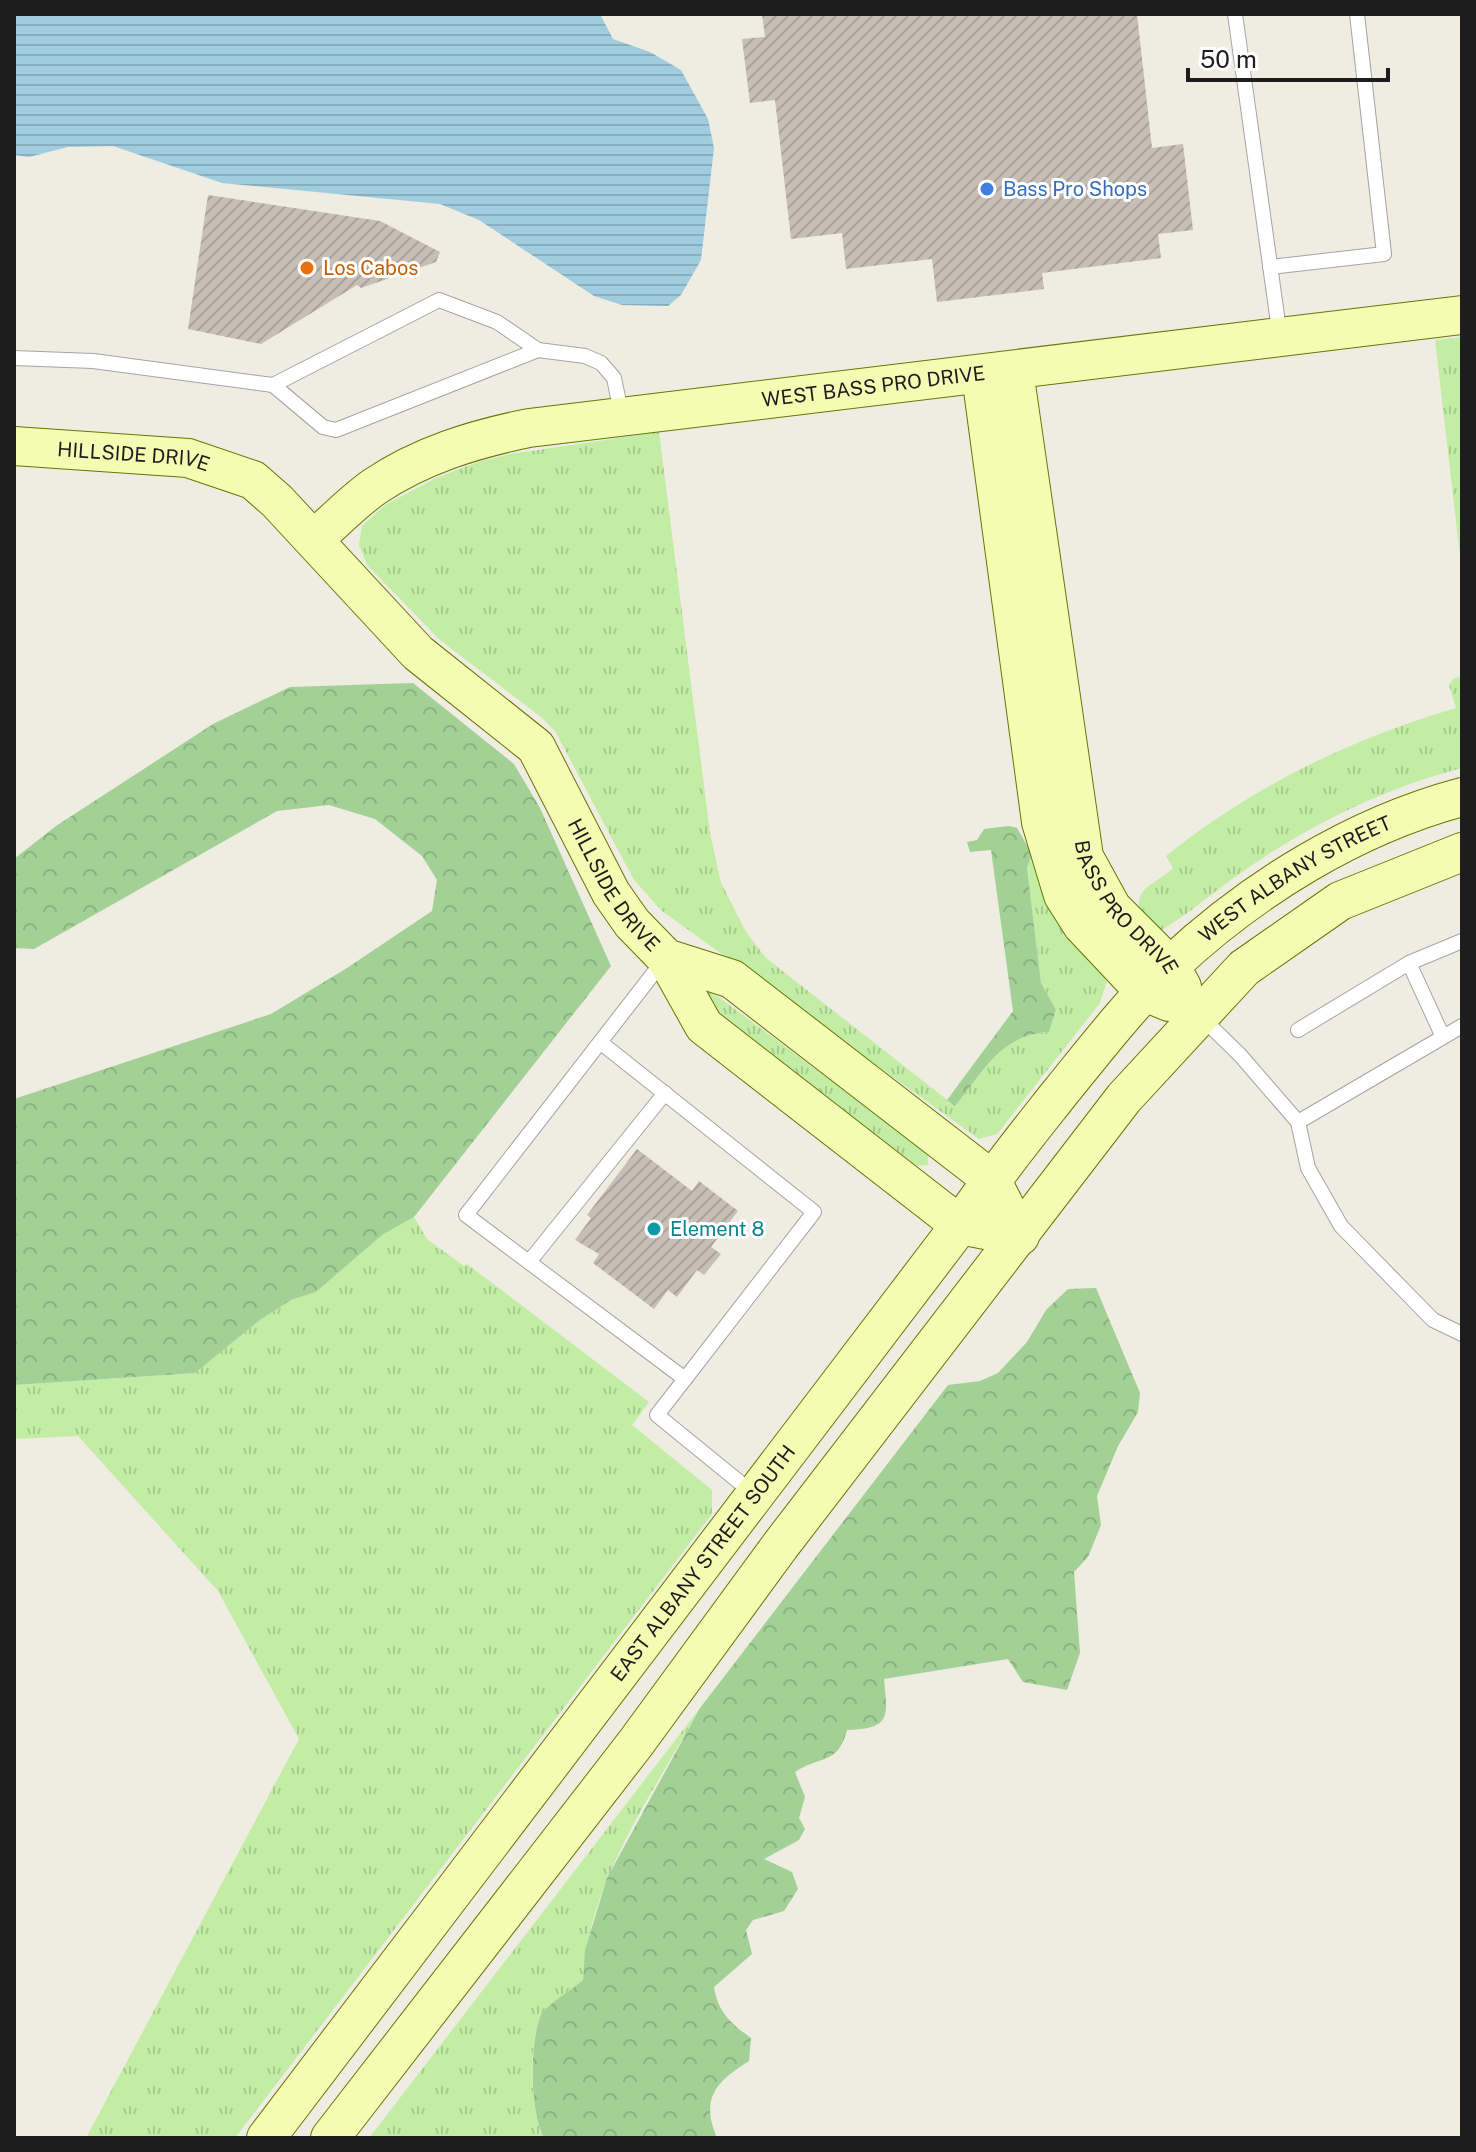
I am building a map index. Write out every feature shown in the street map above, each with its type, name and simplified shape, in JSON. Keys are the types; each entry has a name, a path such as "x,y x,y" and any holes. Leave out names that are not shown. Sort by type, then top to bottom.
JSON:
{"street":[{"name":"WEST BASS PRO DRIVE","path":"314,540 374,487 419,462 470,440 529,428 1462,315"},
{"name":"BASS PRO DRIVE","path":"998,373 1084,857 1112,908 1158,979 1198,1014"},
{"name":"HILLSIDE DRIVE","path":"14,446 154,453 223,467 253,480 314,540 418,653 536,747 611,893 632,923 666,958 732,979 991,1179 1020,1236"},
{"name":"WEST ALBANY STREET","path":"1158,979 1228,916 1301,866 1421,808 1462,797"},
{"name":"WEST ALBANY STREET","path":"1198,1014 1244,968 1340,901 1462,852"},
{"path":"666,958 704,1026 960,1225 1020,1236"},
{"name":"EAST ALBANY STREET SOUTH","path":"266,2138 960,1225 991,1179 1158,979"},
{"path":"330,2138 626,1756 780,1546 1124,1098 1198,1014"}],"lane":[{"path":"1235,14 1280,338"},
{"path":"1270,267 1384,254 1357,14"},
{"path":"273,385 439,300 497,322 538,350 585,356 601,363 614,378 623,418"},
{"path":"14,358 93,361 273,385 323,427 336,430 538,350"},
{"path":"1298,1030 1409,963 1462,941"},
{"path":"666,958 466,1215 685,1379"},
{"path":"1409,963 1442,1035"},
{"path":"1198,1014 1240,1055 1298,1122 1308,1168 1341,1226 1433,1320 1462,1334"},
{"path":"1298,1122 1462,1026"},
{"path":"600,1042 814,1212 657,1415 755,1495"},
{"path":"529,1262 665,1093"}],"green space":[{"path":"1462,337 1462,573 1435,340"},
{"path":"659,432 710,833 721,883 746,932 766,958 955,1106 984,1068 1006,1047 1032,1034 1049,1032 1056,1011 1041,983 1027,868 1032,854 1108,978 1100,1003 997,1134 979,1139 662,911 634,880 555,731 440,640 367,565 359,545 362,526 385,505 436,478 481,461 511,454"},
{"path":"1462,677 1462,768 1402,787 1315,827 1261,859 1160,931 1140,919 1142,893 1173,868 1166,856 1199,831 1268,787 1340,750 1456,708 1449,685 1454,678"},
{"path":"413,683 514,764 540,808 611,966 414,1217 382,1235 316,1292 291,1300 260,1320 195,1373 14,1385 14,1099 271,1014 432,911 437,880 422,856 375,819 329,805 277,811 34,949 14,948 14,859 56,826 213,724 290,687"},
{"path":"1017,828 1032,854 1027,868 1041,983 1056,1010 1049,1032 1032,1034 1006,1047 984,1068 955,1106 947,1100 1013,1011 991,850 970,852 967,842 977,840 984,829"},
{"path":"705,991 720,998 928,1153 928,1165 917,1166 715,1011"},
{"path":"414,1217 427,1239 464,1266 467,1264 649,1402 632,1425 712,1490 712,1514 235,2138 86,2138 299,1739 218,1591 78,1436 14,1439 14,1385 195,1373 260,1320 291,1300 316,1292 382,1235"},
{"path":"1096,1288 1140,1393 1138,1412 1118,1446 1097,1496 1101,1525 1088,1557 1074,1572 1080,1653 1067,1690 1023,1682 1008,1659 884,1679 886,1711 880,1723 873,1727 847,1730 839,1749 833,1754 795,1772 805,1797 799,1818 805,1829 799,1840 764,1859 792,1872 798,1889 784,1911 753,1920 746,1930 752,1954 714,1987 726,2016 751,2038 749,2061 728,2076 714,2092 710,2112 717,2138 544,2138 536,2112 533,2077 534,2042 541,2015 583,1980 585,1950 607,1878 700,1708 948,1385 980,1381 998,1373 1027,1342 1046,1310 1068,1289"},
{"path":"700,1708 626,1838 610,1873 588,1943 583,1980 541,2015 534,2042 532,2077 536,2112 544,2138 369,2138"}],"water":[{"path":"14,14 600,14 613,39 650,52 681,70 708,119 714,148 701,260 681,295 668,306 622,305 594,296 479,220 440,204 222,183 113,146 68,147 29,157 14,155"}],"building":[{"name":"Bass Pro Shops","path":"762,14 1137,14 1152,148 1183,144 1193,230 1158,234 1161,258 1042,273 1044,289 937,302 932,259 846,269 842,233 791,239 775,100 750,103 742,39 765,37"},
{"name":"Los Cabos","path":"208,195 380,221 440,252 436,262 361,288 357,285 261,344 188,329"},
{"name":"Element 8","path":"637,1149 692,1191 699,1181 738,1211 711,1247 721,1254 704,1275 697,1270 677,1297 668,1290 654,1309 593,1263 599,1254 575,1240 591,1218 587,1215"}],"place":[{"name":"Bass Pro Shops","path":"987,189"},
{"name":"Los Cabos","path":"307,268"},
{"name":"Element 8","path":"654,1229"}]}
